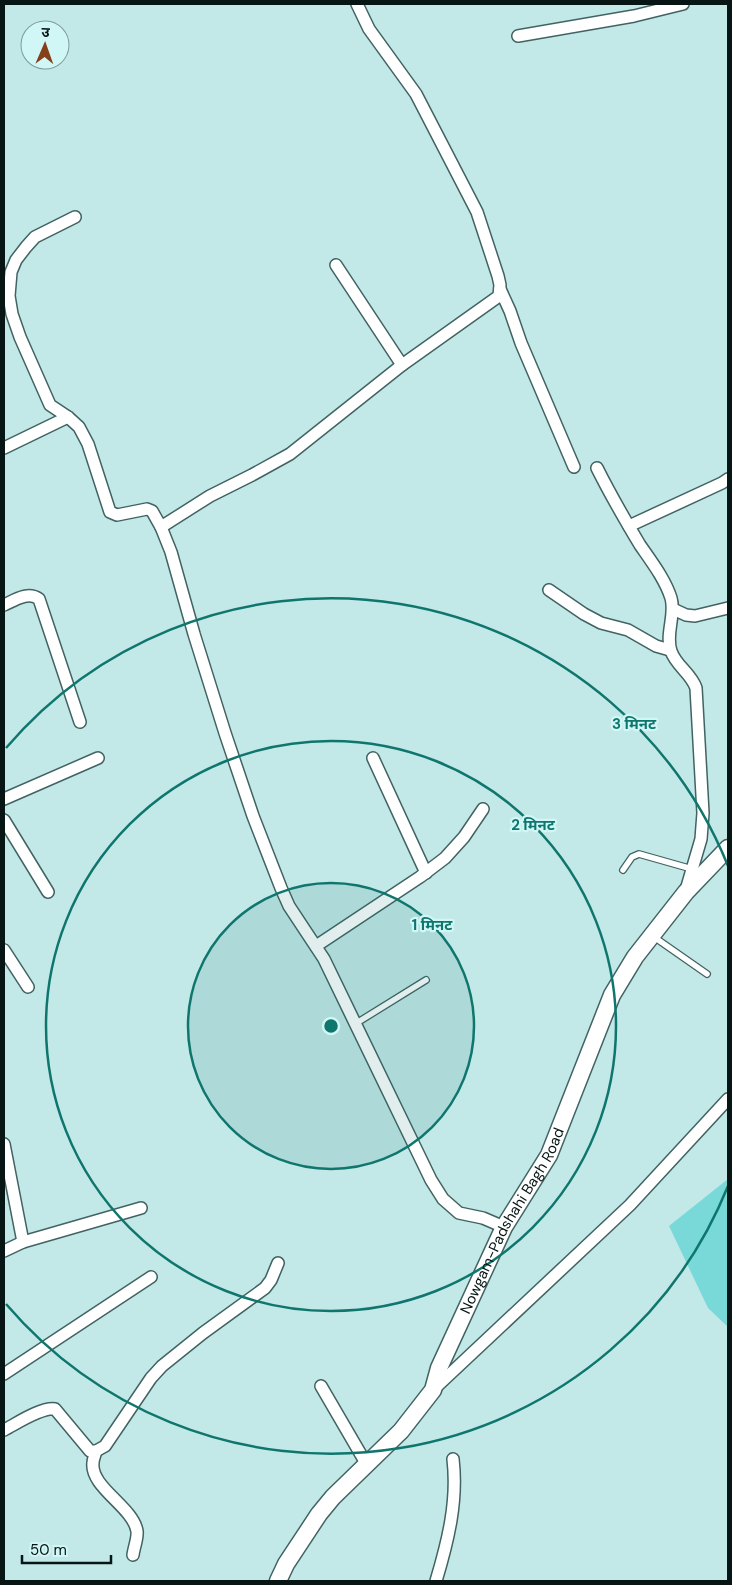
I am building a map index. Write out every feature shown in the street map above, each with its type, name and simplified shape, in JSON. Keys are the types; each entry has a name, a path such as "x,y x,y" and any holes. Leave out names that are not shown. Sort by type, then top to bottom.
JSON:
{"main road":[{"name":"Nowgam-Padshahi Bagh Road","path":"278,1581 286,1564 319,1514 333,1497 401,1431 433,1390 439,1368 504,1227 549,1155 612,995 635,957 652,935 686,892 728,848"}],"street":[{"path":"357,4 369,29 416,94 468,195 480,221 498,276 500,289 574,467"},
{"path":"518,36 634,16 683,4"},
{"path":"75,217 35,237 16,260 12,272 9,296 12,314 20,336 50,405 79,427 88,444 110,512 117,515 147,509 152,511 161,527 171,552 219,715 253,816 289,906 316,946 432,1180 444,1199 459,1213 483,1218 504,1227"},
{"path":"336,265 402,365"},
{"path":"161,527 210,496 290,454 402,365 496,299 499,296 500,289"},
{"path":"4,448 68,417"},
{"path":"596,468 668,591 673,609 669,642 670,650 674,659 693,679 696,688 703,813 701,839 686,892"},
{"path":"629,526 728,479"},
{"path":"549,590 584,614 601,623 628,630 656,646 670,650"},
{"path":"4,605 24,596 34,596 39,599 80,722"},
{"path":"673,609 686,615 695,616 728,608"},
{"path":"4,799 98,758"},
{"path":"373,758 426,874"},
{"path":"316,946 426,874 445,858 464,837 483,810"},
{"path":"4,820 48,892"},
{"path":"4,950 28,987"},
{"path":"433,1390 630,1205 728,1100"},
{"path":"4,1144 23,1242"},
{"path":"4,1250 23,1242 141,1208"},
{"path":"4,1430 49,1408 54,1409 90,1451 96,1451 106,1446 151,1378 162,1366 203,1332 265,1288 271,1280 278,1263"},
{"path":"4,1374 151,1276"},
{"path":"321,1386 367,1465"},
{"path":"96,1451 93,1461 94,1473 130,1516 135,1526 137,1533 133,1554"},
{"path":"436,1581 446,1549 453,1508 456,1481 454,1459"}],"lane":[{"path":"623,870 632,856 639,854 692,869"},
{"path":"652,935 707,974"},
{"path":"355,1024 426,980"}],"shaded area":[{"path":"728,1179 728,1327 708,1308 669,1226"}]}
